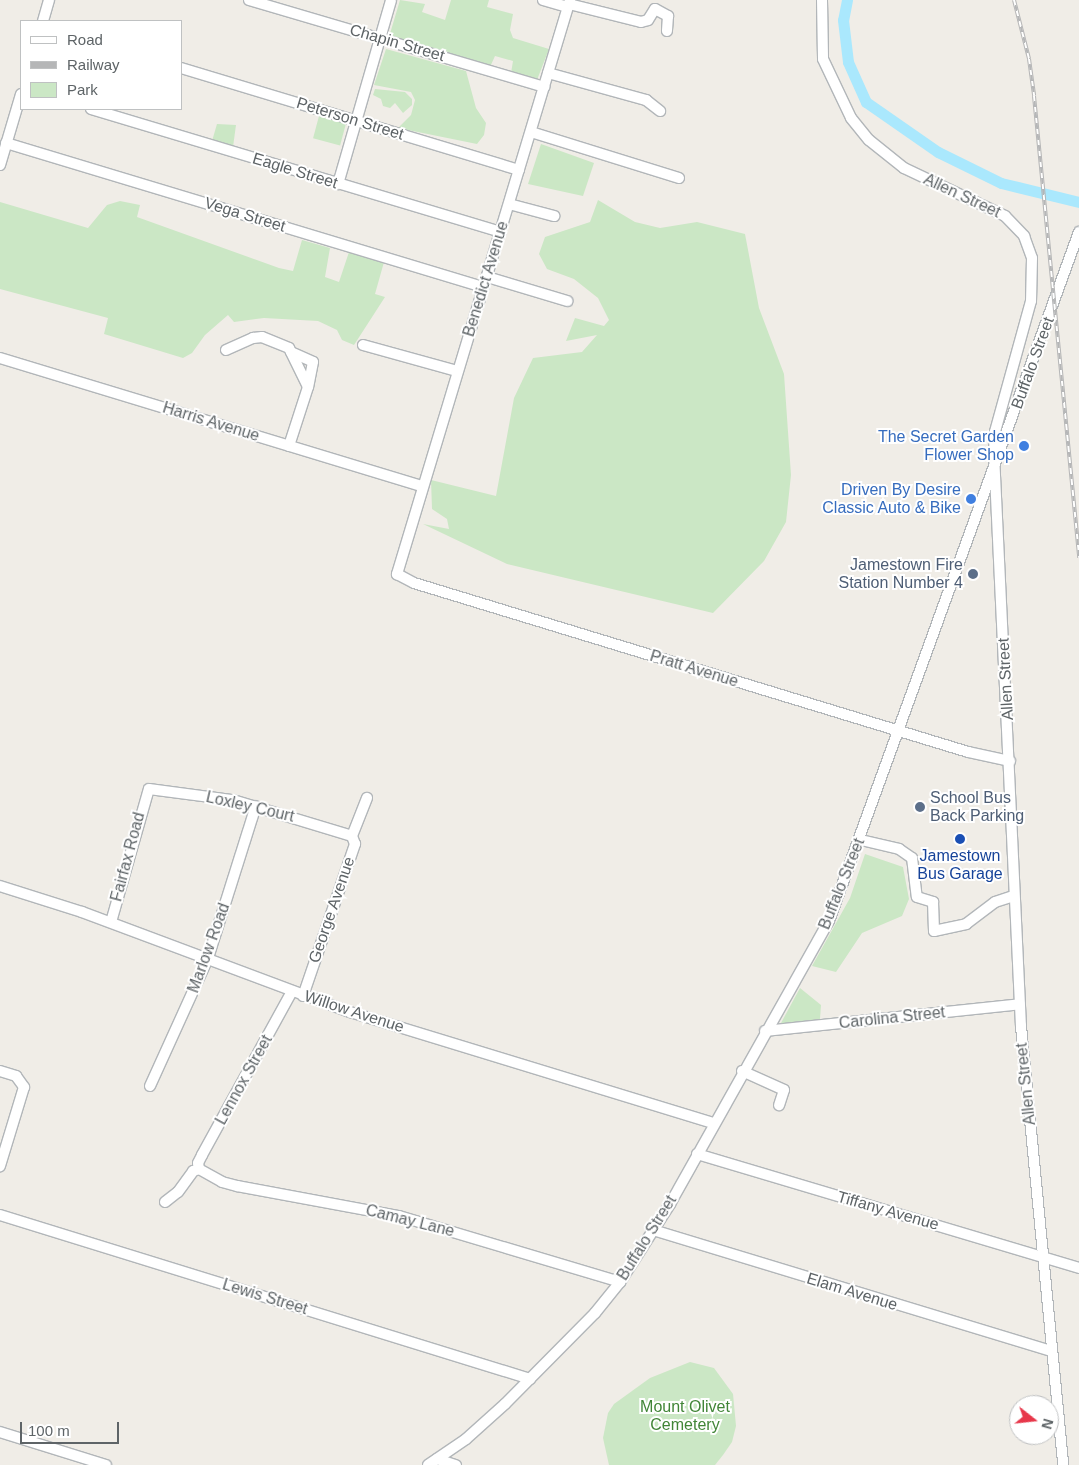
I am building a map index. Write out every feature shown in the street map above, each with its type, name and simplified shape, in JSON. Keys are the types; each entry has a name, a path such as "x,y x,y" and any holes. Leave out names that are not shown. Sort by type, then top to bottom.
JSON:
{"street":[{"path":"43,20 50,0"},
{"name":"Chapin Street","path":"249,0 544,87"},
{"path":"338,184 391,0"},
{"path":"543,0 569,4 638,22 648,20 655,9 668,16 668,31"},
{"name":"Allen Street","path":"822,0 821,45 825,66 842,105 869,140 916,175 995,209 1015,224 1028,245 1034,272 1031,301 997,425 995,470 1010,761 1013,896 1020,1004 1062,1465"},
{"name":"Benedict Avenue","path":"400,557 501,232 569,4"},
{"name":"Peterson Street","path":"182,68 519,170"},
{"path":"548,73 646,100 660,111"},
{"path":"0,165 20,97"},
{"name":"Eagle Street","path":"93,110 501,232"},
{"path":"531,132 679,178"},
{"name":"Vega Street","path":"6,143 485,282 567,301"},
{"path":"509,204 554,216"},
{"name":"Buffalo Street","path":"428,1465 466,1439 530,1379 594,1314 620,1282 654,1230 742,1071 829,921 861,840 1079,232"},
{"path":"1073,250 1079,259"},
{"path":"226,350 244,340 262,337 286,345 291,352 308,387 289,446"},
{"path":"363,345 457,371"},
{"name":"Harris Avenue","path":"0,358 421,486"},
{"path":"997,425 1005,431 1010,428"},
{"name":"Pratt Avenue","path":"400,557 397,574 412,583 900,732 1010,761"},
{"name":"Loxley Court","path":"146,792 155,789 256,806 352,836"},
{"name":"Fairfax Road","path":"111,922 146,792"},
{"name":"George Avenue","path":"304,996 354,844 352,836 368,798"},
{"name":"Marlow Road","path":"150,1086 208,958 256,806"},
{"path":"861,840 899,849 912,858 917,897 933,902 934,931 966,924 995,902 1013,896"},
{"name":"Willow Avenue","path":"0,886 111,922 304,996 713,1123"},
{"name":"Lennox Street","path":"199,1169 198,1163 202,1155 292,991"},
{"name":"Carolina Street","path":"765,1031 1020,1004"},
{"path":"742,1071 784,1090 779,1105"},
{"path":"0,1072 16,1076 23,1083 0,1166"},
{"name":"Tiffany Avenue","path":"697,1154 1079,1268"},
{"path":"165,1202 178,1192 193,1171 199,1169"},
{"name":"Camay Lane","path":"199,1169 230,1184 399,1216 620,1282"},
{"name":"Lewis Street","path":"0,1215 530,1379"},
{"name":"Elam Avenue","path":"654,1230 1052,1351"},
{"path":"0,1432 106,1465"},
{"path":"437,1459 456,1465"}],"green space":[{"path":"400,0 425,4 422,12 445,20 451,0 489,0 487,7 513,14 510,30 513,38 549,49 537,80 511,73 513,61 495,56 490,67 389,37"},
{"path":"386,49 466,71 476,108 486,123 484,135 477,144 398,128 411,115 415,100 411,92 374,85"},
{"path":"375,89 405,92 412,99 412,105 403,113 395,103 390,108 383,106 381,99 373,95"},
{"path":"319,116 346,123 340,145 313,138"},
{"path":"217,124 236,125 233,147 212,141"},
{"path":"541,144 594,163 583,196 528,184"},
{"path":"598,200 635,222 660,228 697,222 745,234 759,308 784,374 791,475 786,522 764,561 713,613 507,564 423,524 449,529 447,519 432,509 431,480 496,496 514,398 533,358 582,352 597,335 566,341 575,318 604,326 609,320 598,298 574,279 547,269 539,254 545,237 590,222"},
{"path":"120,201 140,205 137,217 279,268 293,271 302,240 330,248 325,277 339,282 349,252 384,262 375,294 385,297 354,345 342,340 337,330 318,321 264,318 234,322 228,315 205,335 192,353 183,358 104,334 108,318 0,289 0,202 88,228 107,205"},
{"path":"865,854 903,867 909,899 902,916 862,933 836,972 812,966 850,898"},
{"path":"800,988 821,1005 820,1019 810,1023 781,1023"},
{"name":"Mount Olivet Cemetery","path":"690,1362 714,1368 733,1394 736,1426 732,1442 723,1455 715,1465 609,1465 603,1438 608,1413 614,1404 650,1378"}],"waterway":[{"path":"847,0 843,20 848,62 866,102 938,152 1001,183 1079,202"}],"railway":[{"path":"1014,0 1029,59 1034,96 1079,558"}],"place":[{"name":"The Secret Garden Flower Shop","path":"1024,446"},
{"name":"Driven By Desire Classic Auto & Bike","path":"971,499"},
{"name":"Jamestown Fire Station Number 4","path":"973,574"},
{"name":"School Bus Back Parking","path":"920,807"},
{"name":"Jamestown Bus Garage","path":"960,839"}]}
